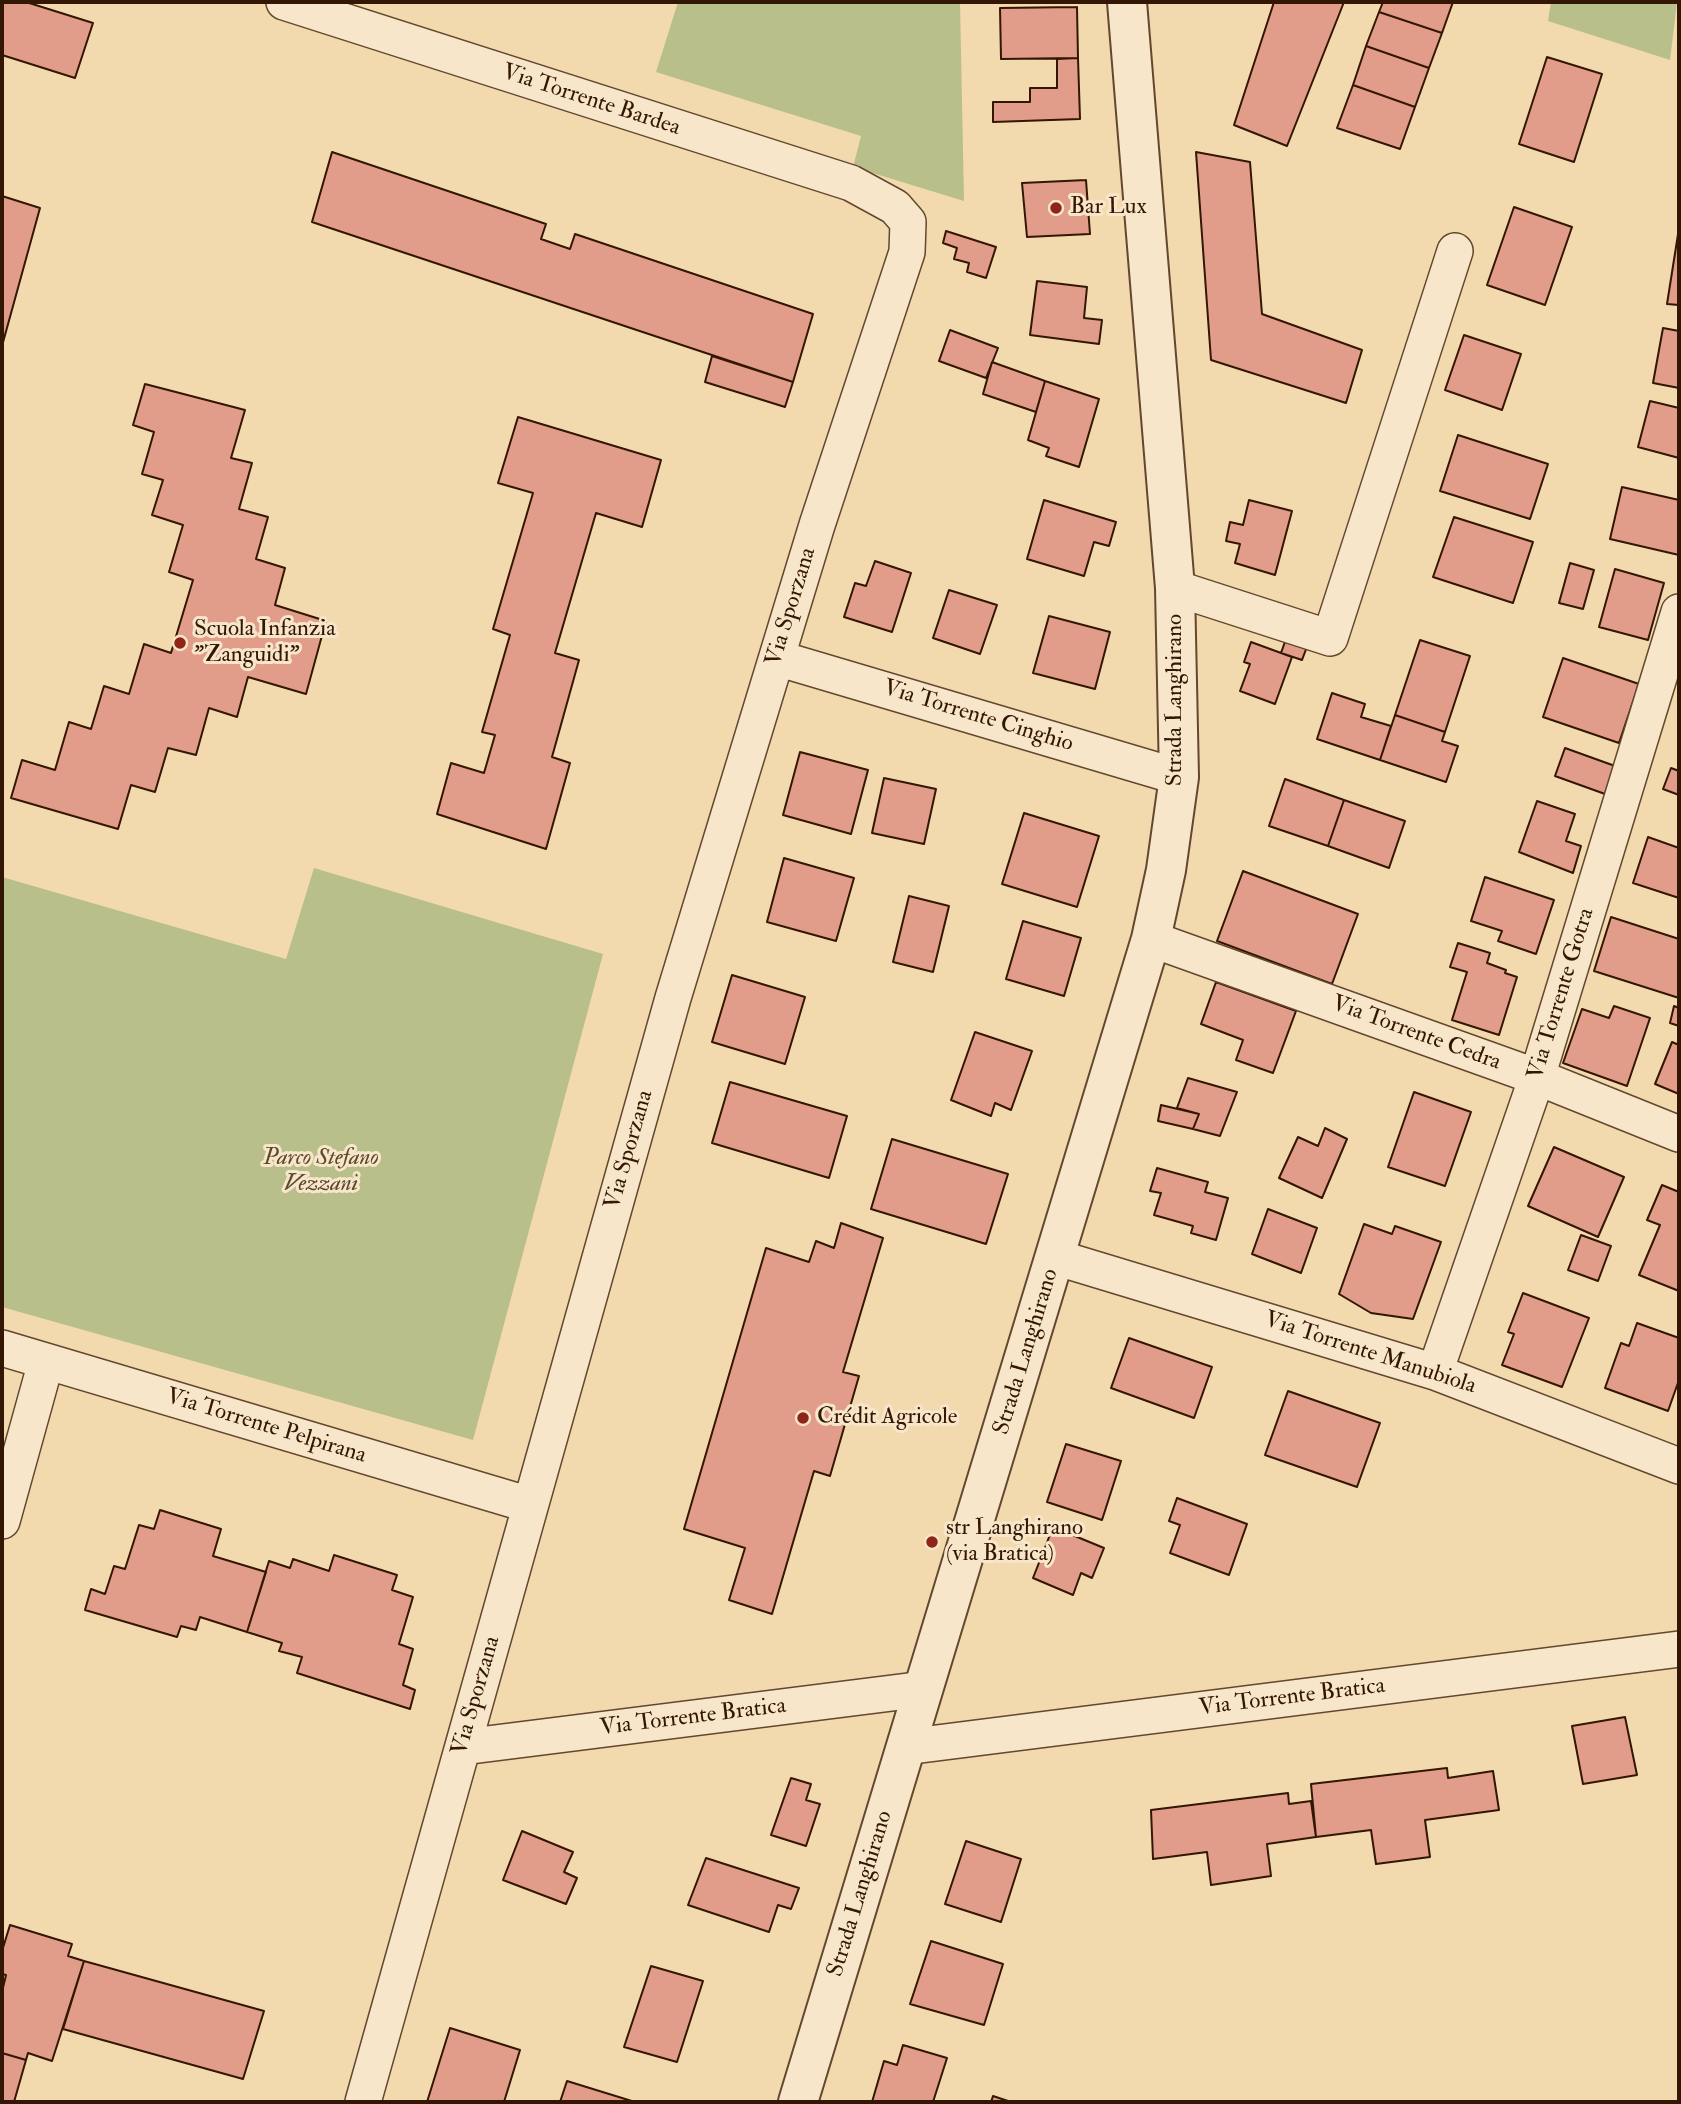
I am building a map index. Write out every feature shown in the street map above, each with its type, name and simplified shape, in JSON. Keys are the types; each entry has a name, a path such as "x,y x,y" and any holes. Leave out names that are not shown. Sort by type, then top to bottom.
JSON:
{"street":[{"name":"Via Torrente Bardea","path":"284,2 851,183 895,207"},
{"name":"Strada Langhirano","path":"798,2102 1151,939 1166,870 1179,777 1175,588 1127,2"},
{"name":"Via Sporzana","path":"363,2102 661,1039 824,505 907,252 908,222 895,207"},
{"name":"Strada Langhirano","path":"1175,588 1329,638 1455,251"},
{"name":"Via Torrente Gotra","path":"1435,1372 1537,1077 1679,612"},
{"name":"Via Torrente Cinghio","path":"777,658 1179,777"},
{"name":"Via Torrente Cedra","path":"1151,939 1537,1077 1679,1134"},
{"name":"Via Torrente Manubiola","path":"1055,1257 1435,1372 1679,1466"},
{"name":"Via Torrente Pelpirana","path":"2,1348 530,1505"},
{"path":"2,1521 46,1362"},
{"name":"Via Torrente Bratica","path":"905,1747 1679,1649"},
{"name":"Via Torrente Bratica","path":"463,1747 924,1689"}],"green space":[{"path":"678,2 960,2 964,201 853,167 861,136 656,72"},
{"path":"1551,2 1677,2 1670,60 1548,21"},
{"name":"Parco Stefano Vezzani","path":"314,868 603,954 473,1440 2,1307 2,877 286,959"}],"building":[{"path":"2,2 26,2 93,23 75,78 2,55"},
{"path":"1274,2 1344,2 1287,146 1234,125"},
{"path":"1383,2 1453,2 1442,33 1379,12"},
{"path":"1077,7 1078,58 1001,59 1000,8"},
{"path":"1379,12 1442,33 1429,68 1366,46"},
{"path":"1366,46 1429,68 1415,107 1353,85"},
{"path":"1547,57 1602,74 1574,162 1519,144"},
{"path":"1078,58 1080,119 993,122 993,102 1030,102 1030,88 1057,88 1057,59"},
{"path":"1353,85 1415,107 1400,149 1337,128"},
{"path":"332,152 546,224 541,239 570,249 575,234 813,314 793,382 312,222"},
{"path":"1196,152 1250,162 1262,314 1362,350 1346,403 1211,360"},
{"name":"Bar Lux","path":"1086,180 1090,234 1027,237 1022,183"},
{"path":"2,196 40,208 2,346"},
{"path":"1514,207 1572,227 1545,305 1487,285"},
{"path":"1679,228 1679,305 1667,304"},
{"path":"946,231 996,247 986,278 967,272 969,263 954,259 957,248 943,243"},
{"path":"1037,281 1087,287 1084,318 1102,320 1099,344 1030,335"},
{"path":"1663,328 1679,331 1679,388 1653,383"},
{"path":"950,330 998,348 986,378 939,361"},
{"path":"1464,335 1521,354 1502,410 1445,390"},
{"path":"712,356 793,382 785,407 705,382"},
{"path":"992,362 1045,381 1036,412 983,394"},
{"path":"1045,381 1099,399 1079,467 1046,456 1049,448 1028,440"},
{"path":"145,384 245,410 231,458 252,463 239,509 268,517 256,559 285,568 275,605 326,621 306,694 248,677 237,717 209,708 196,755 168,748 155,792 131,785 118,829 11,798 22,760 55,770 69,722 91,729 104,686 129,694 144,644 171,653 193,580 169,572 183,525 152,515 163,480 142,474 154,432 133,425"},
{"path":"1650,401 1679,408 1679,458 1638,447"},
{"path":"518,417 661,460 642,527 596,513 555,653 579,660 552,757 570,763 546,849 437,814 451,763 484,773 495,735 482,732 510,635 493,629 533,493 498,483"},
{"path":"1458,435 1548,464 1530,519 1440,491"},
{"path":"1622,487 1679,500 1679,555 1610,539"},
{"path":"1044,500 1116,522 1109,546 1094,542 1084,576 1027,559"},
{"path":"1249,500 1292,511 1275,575 1235,563 1240,544 1226,541 1230,522 1243,525"},
{"path":"1454,517 1533,542 1513,603 1433,577"},
{"path":"875,561 911,573 892,632 844,617 855,583 866,586"},
{"path":"1570,563 1594,570 1583,609 1559,603"},
{"path":"1615,569 1664,583 1648,640 1599,627"},
{"path":"949,590 997,605 980,654 933,638"},
{"path":"1049,616 1110,632 1095,689 1033,673"},
{"path":"1287,636 1308,644 1302,660 1281,653"},
{"path":"1420,640 1470,656 1445,732 1395,715"},
{"path":"1251,642 1292,657 1275,704 1240,691 1250,664 1244,662"},
{"path":"1563,658 1639,684 1619,743 1543,717"},
{"path":"1332,693 1365,704 1361,717 1391,726 1380,760 1317,739"},
{"path":"1395,715 1445,732 1442,741 1458,746 1446,782 1380,760"},
{"path":"1565,748 1615,766 1605,794 1555,776"},
{"path":"800,752 868,770 851,834 783,815"},
{"path":"1671,768 1679,771 1679,795 1663,789"},
{"path":"884,778 936,789 924,844 872,833"},
{"path":"1285,779 1344,800 1328,846 1269,826"},
{"path":"1344,800 1405,821 1389,868 1328,846"},
{"path":"1537,801 1575,814 1566,841 1581,846 1573,873 1519,852"},
{"path":"1024,813 1099,836 1077,907 1002,884"},
{"path":"1648,837 1679,848 1679,898 1633,883"},
{"path":"784,858 854,878 836,941 767,922"},
{"path":"1243,871 1358,914 1332,984 1217,941"},
{"path":"1485,877 1554,900 1536,954 1498,941 1502,931 1471,921"},
{"path":"909,896 949,906 933,972 893,962"},
{"path":"1611,917 1679,939 1679,998 1594,971"},
{"path":"1023,921 1081,938 1064,996 1006,979"},
{"path":"1458,943 1490,953 1487,963 1517,977 1499,1035 1452,1020 1467,972 1450,967"},
{"path":"732,975 805,997 785,1064 712,1042"},
{"path":"1216,982 1296,1011 1273,1073 1236,1060 1243,1040 1201,1024"},
{"path":"1614,1006 1650,1018 1627,1086 1563,1063 1582,1009 1609,1018"},
{"path":"1674,1006 1679,1008 1679,1026 1670,1023"},
{"path":"975,1032 1032,1051 1011,1110 995,1103 991,1116 951,1100"},
{"path":"1672,1042 1679,1045 1679,1094 1655,1084"},
{"path":"1188,1078 1237,1092 1220,1136 1193,1129 1199,1114 1177,1108"},
{"path":"730,1082 847,1116 829,1178 712,1143"},
{"path":"1414,1092 1471,1112 1445,1186 1388,1167"},
{"path":"1161,1105 1199,1114 1193,1129 1158,1121"},
{"path":"1325,1128 1347,1139 1322,1198 1279,1178 1298,1137 1318,1146"},
{"path":"892,1139 1008,1174 986,1244 871,1209"},
{"path":"1554,1147 1624,1177 1598,1237 1528,1206"},
{"path":"1157,1168 1208,1182 1205,1192 1228,1198 1216,1240 1191,1233 1193,1226 1154,1215 1161,1193 1150,1191"},
{"path":"1662,1185 1679,1192 1679,1291 1639,1275 1660,1225 1647,1220"},
{"path":"1268,1209 1317,1228 1301,1273 1252,1254"},
{"path":"841,1223 883,1238 843,1372 859,1376 830,1476 814,1471 772,1614 729,1600 745,1548 684,1529 766,1248 809,1262 816,1241 834,1248"},
{"path":"1364,1224 1392,1234 1395,1226 1441,1242 1413,1319 1371,1313 1339,1294"},
{"path":"1581,1235 1611,1246 1598,1281 1568,1270"},
{"path":"1523,1293 1589,1318 1562,1387 1502,1365 1514,1334 1508,1332"},
{"path":"1637,1323 1679,1338 1679,1380 1668,1411 1605,1388 1621,1343 1629,1346"},
{"path":"1129,1338 1212,1367 1194,1418 1111,1388"},
{"path":"1288,1391 1380,1423 1357,1487 1265,1455"},
{"path":"1066,1444 1121,1461 1102,1520 1047,1502"},
{"path":"1177,1498 1247,1524 1229,1575 1170,1553 1180,1525 1169,1521"},
{"path":"160,1510 221,1529 213,1556 266,1572 247,1632 200,1617 196,1630 181,1626 177,1637 85,1610 91,1589 105,1594 114,1566 125,1569 139,1525 154,1529"},
{"path":"1053,1527 1104,1548 1092,1578 1081,1573 1073,1595 1033,1578"},
{"path":"334,1555 397,1575 392,1590 413,1597 399,1644 413,1649 403,1685 415,1690 410,1709 297,1673 302,1657 279,1651 282,1643 247,1632 269,1561 290,1568 293,1559 329,1571"},
{"path":"1625,1717 1637,1775 1583,1784 1572,1726"},
{"path":"1447,1768 1448,1778 1493,1771 1499,1810 1425,1820 1430,1857 1376,1864 1371,1830 1316,1837 1311,1784"},
{"path":"791,1778 811,1784 806,1800 820,1804 806,1846 771,1835"},
{"path":"1288,1793 1289,1804 1311,1801 1316,1837 1267,1844 1271,1876 1211,1885 1207,1852 1153,1859 1151,1810"},
{"path":"522,1831 573,1852 564,1872 577,1878 566,1904 503,1880"},
{"path":"966,1841 1021,1859 1001,1922 945,1904"},
{"path":"706,1858 799,1888 791,1909 778,1905 769,1932 688,1905"},
{"path":"10,1925 72,1944 68,1956 84,1961 52,2061 28,2053 26,2060 2,2053 2,1992 6,1975 2,1974 2,1951"},
{"path":"931,1941 1003,1964 984,2025 910,2004"},
{"path":"84,1961 264,2011 243,2079 63,2029"},
{"path":"651,1966 703,1981 677,2062 624,2047"},
{"path":"450,2028 520,2050 504,2102 427,2102"},
{"path":"903,2045 947,2058 933,2102 872,2102 884,2061 897,2065"},
{"path":"2,2053 26,2060 14,2102 2,2102"},
{"path":"567,2081 635,2102 560,2102"},
{"path":"993,2096 1011,2102 991,2102"}],"place":[{"name":"Bar Lux","path":"1056,208"},
{"name":"Scuola Infanzia \"Zanguidi\"","path":"180,643"},
{"name":"Crédit Agricole","path":"803,1418"},
{"name":"str Langhirano (via Bratica)","path":"932,1542"}]}
